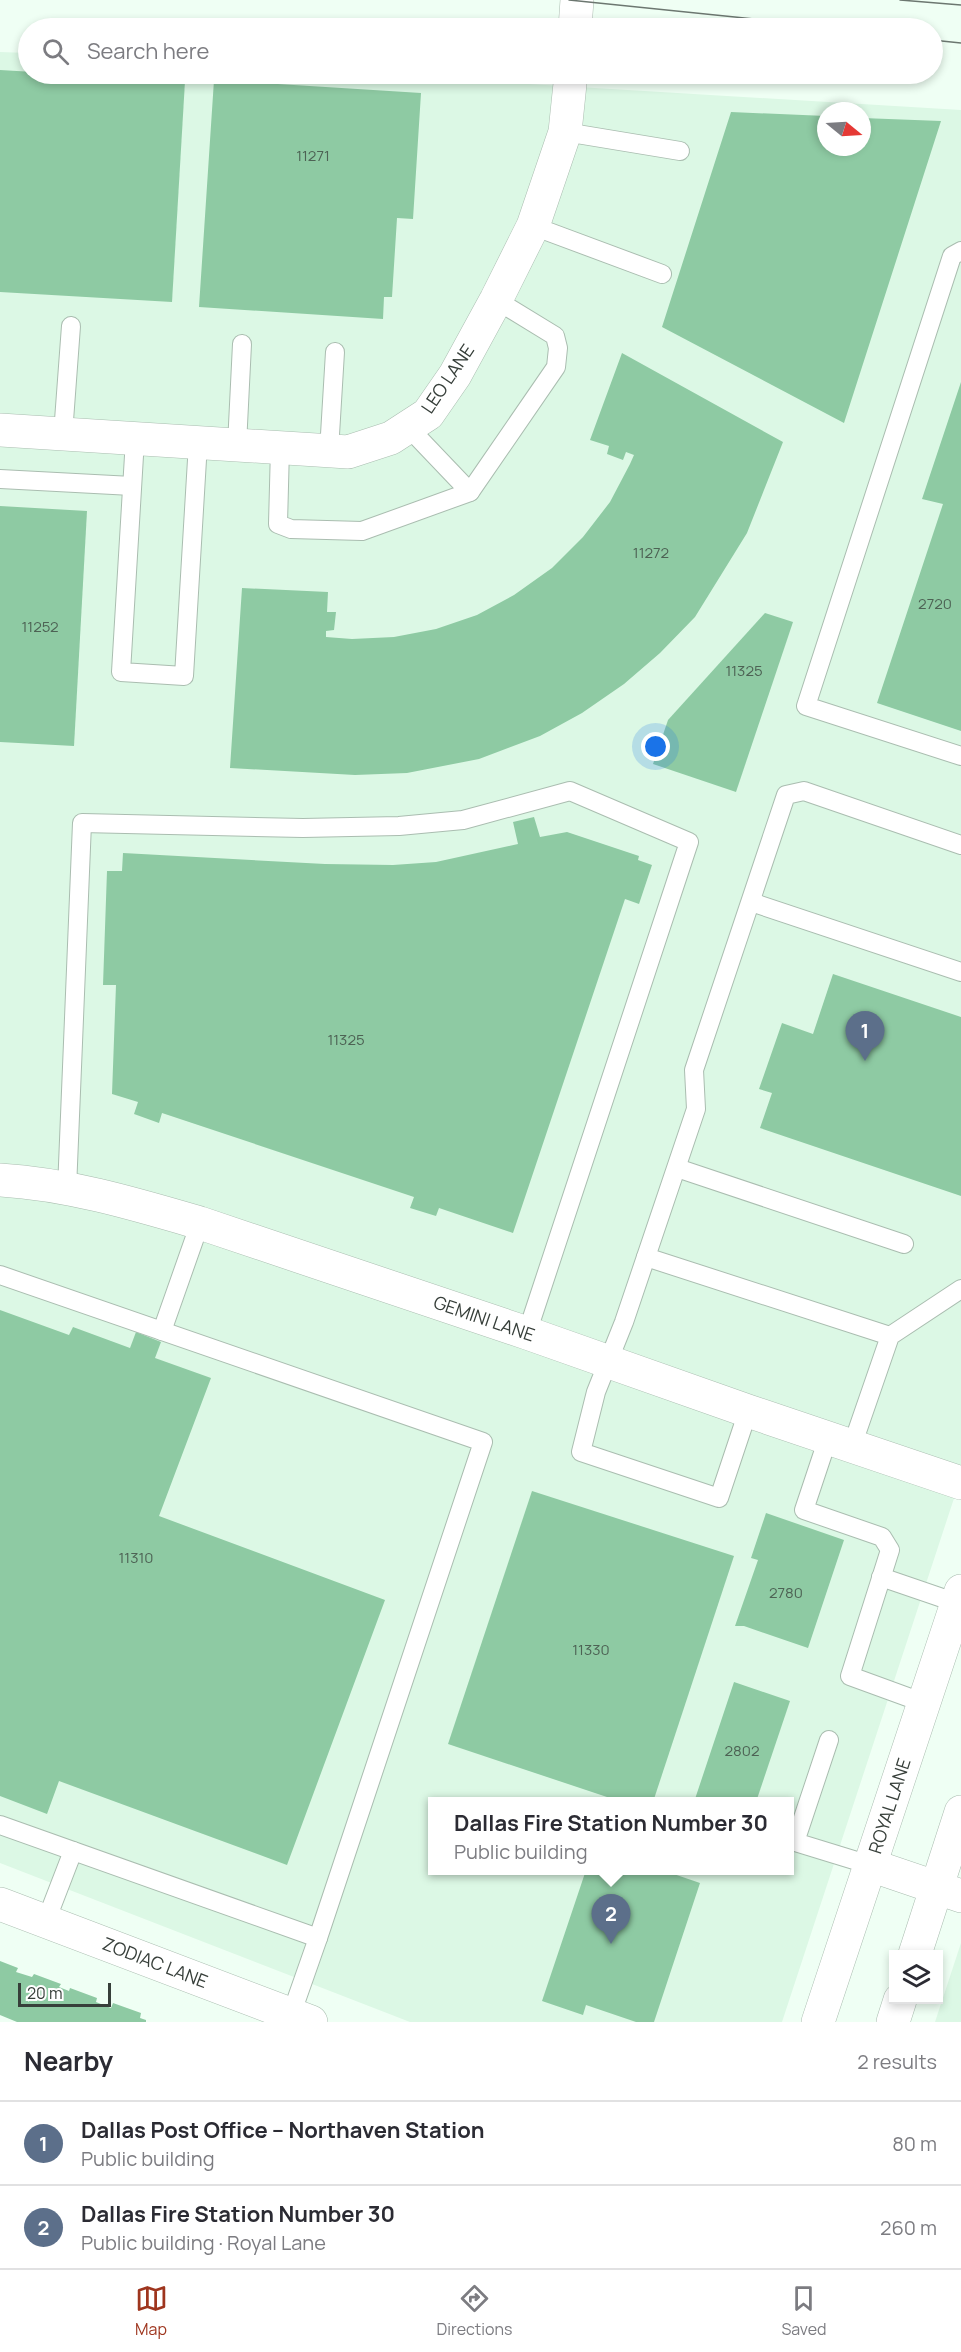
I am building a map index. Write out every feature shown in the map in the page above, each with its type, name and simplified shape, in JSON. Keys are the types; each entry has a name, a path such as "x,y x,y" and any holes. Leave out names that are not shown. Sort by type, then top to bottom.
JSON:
{"street":[{"path":"576,18 577,0"},
{"name":"LEO LANE","path":"0,430 348,452 391,438 428,414 455,375 496,300 533,226 565,132 571,84"},
{"name":"GEMINI LANE","path":"0,1180 67,1189 200,1223 961,1483"},
{"name":"ROYAL LANE","path":"818,2022 959,1597"},
{"path":"917,1950 949,1891 961,1812"},
{"path":"870,1865 949,1891"},
{"name":"ZODIAC LANE","path":"0,1904 301,2018"},
{"path":"893,2022 899,2004"}],"lane":[{"path":"565,132 680,151"},
{"path":"533,226 662,274"},
{"path":"961,251 952,255 806,706 961,756"},
{"path":"280,448 278,524 291,530 362,531 470,492 556,367 558,348 555,336 496,300"},
{"path":"63,434 71,326"},
{"path":"237,445 242,344"},
{"path":"329,451 335,352"},
{"path":"408,427 470,492"},
{"path":"135,439 121,672 184,676 198,443"},
{"path":"0,479 132,486"},
{"path":"67,1189 81,823 303,828 399,826 463,820 570,791 689,842 527,1333"},
{"path":"748,1411 719,1498 581,1452 596,1392 609,1362 696,1109 694,1070 786,795 804,791 961,845"},
{"path":"751,902 961,972"},
{"path":"676,1168 904,1244"},
{"path":"162,1331 200,1223"},
{"path":"646,1257 890,1336"},
{"path":"0,1275 483,1443 318,1938 301,2018"},
{"path":"924,1702 850,1676 890,1550 882,1537 804,1510 840,1442 890,1336 961,1289"},
{"path":"881,1577 959,1597"},
{"path":"830,1740 795,1842 870,1865"},
{"path":"0,1825 318,1938"},
{"path":"46,1921 73,1851"}],"shaded area":[{"path":"0,52 18,53 18,84 528,84 828,102 817,102 817,156 871,156 871,105 961,110 961,1477 782,2022 410,2022 0,1863"},
{"path":"961,1943 961,2022 935,2022 941,2004 943,2004"}],"building":[{"path":"0,70 18,71 18,84 185,84 172,302 0,292"},
{"path":"214,84 278,84 421,93 413,219 397,218 392,297 384,297 383,319 199,307"},
{"path":"731,112 817,116 817,156 871,156 871,118 941,121 844,423 662,327"},
{"path":"622,353 783,442 747,533 695,617 660,653 624,684 582,713 540,736 479,759 407,773 355,775 230,768 242,588 328,592 327,612 336,612 334,630 326,631 326,637 352,639 394,637 436,629 477,615 514,595 552,568 583,537 610,502 630,464 634,455 626,452 623,460 607,454 609,446 590,440"},
{"path":"961,382 961,731 877,703 943,504 922,499"},
{"path":"0,506 87,511 74,746 0,742"},
{"path":"765,613 793,622 736,792 653,764 668,720"},
{"path":"534,817 540,837 567,832 639,856 638,860 652,865 639,904 625,899 513,1233 439,1208 436,1216 410,1208 414,1197 162,1113 159,1123 134,1114 138,1102 112,1094 116,985 103,985 107,871 122,871 123,853 325,864 393,865 436,862 518,844 513,822"},
{"path":"833,974 961,1017 961,1196 760,1128 772,1093 759,1089 782,1023 813,1034"},
{"path":"0,1310 69,1335 73,1327 130,1348 136,1332 161,1342 155,1358 211,1378 159,1516 385,1600 287,1865 59,1781 47,1814 0,1796"},
{"path":"532,1491 734,1556 655,1797 607,1797 448,1744"},
{"path":"766,1513 844,1540 808,1648 744,1626 735,1626 758,1560 751,1558"},
{"path":"734,1682 790,1701 758,1797 696,1797"},
{"path":"584,1875 677,1875 700,1883 654,2022 636,2022 586,2005 583,2015 542,2001"},
{"path":"0,1961 18,1968 16,1972 32,1977 34,1974 61,1984 59,1987 69,1991 70,1988 97,1998 96,2002 111,2008 113,2003 141,2013 140,2018 146,2022 17,2022 0,2015"}],"tram line":[{"path":"569,0 744,18"},
{"path":"900,0 961,5"},
{"path":"943,41 961,43"}],"place":[{"name":"Dallas Post Office – Northaven Station","path":"865,1061"},
{"name":"Dallas Fire Station Number 30","path":"611,1944"}]}
